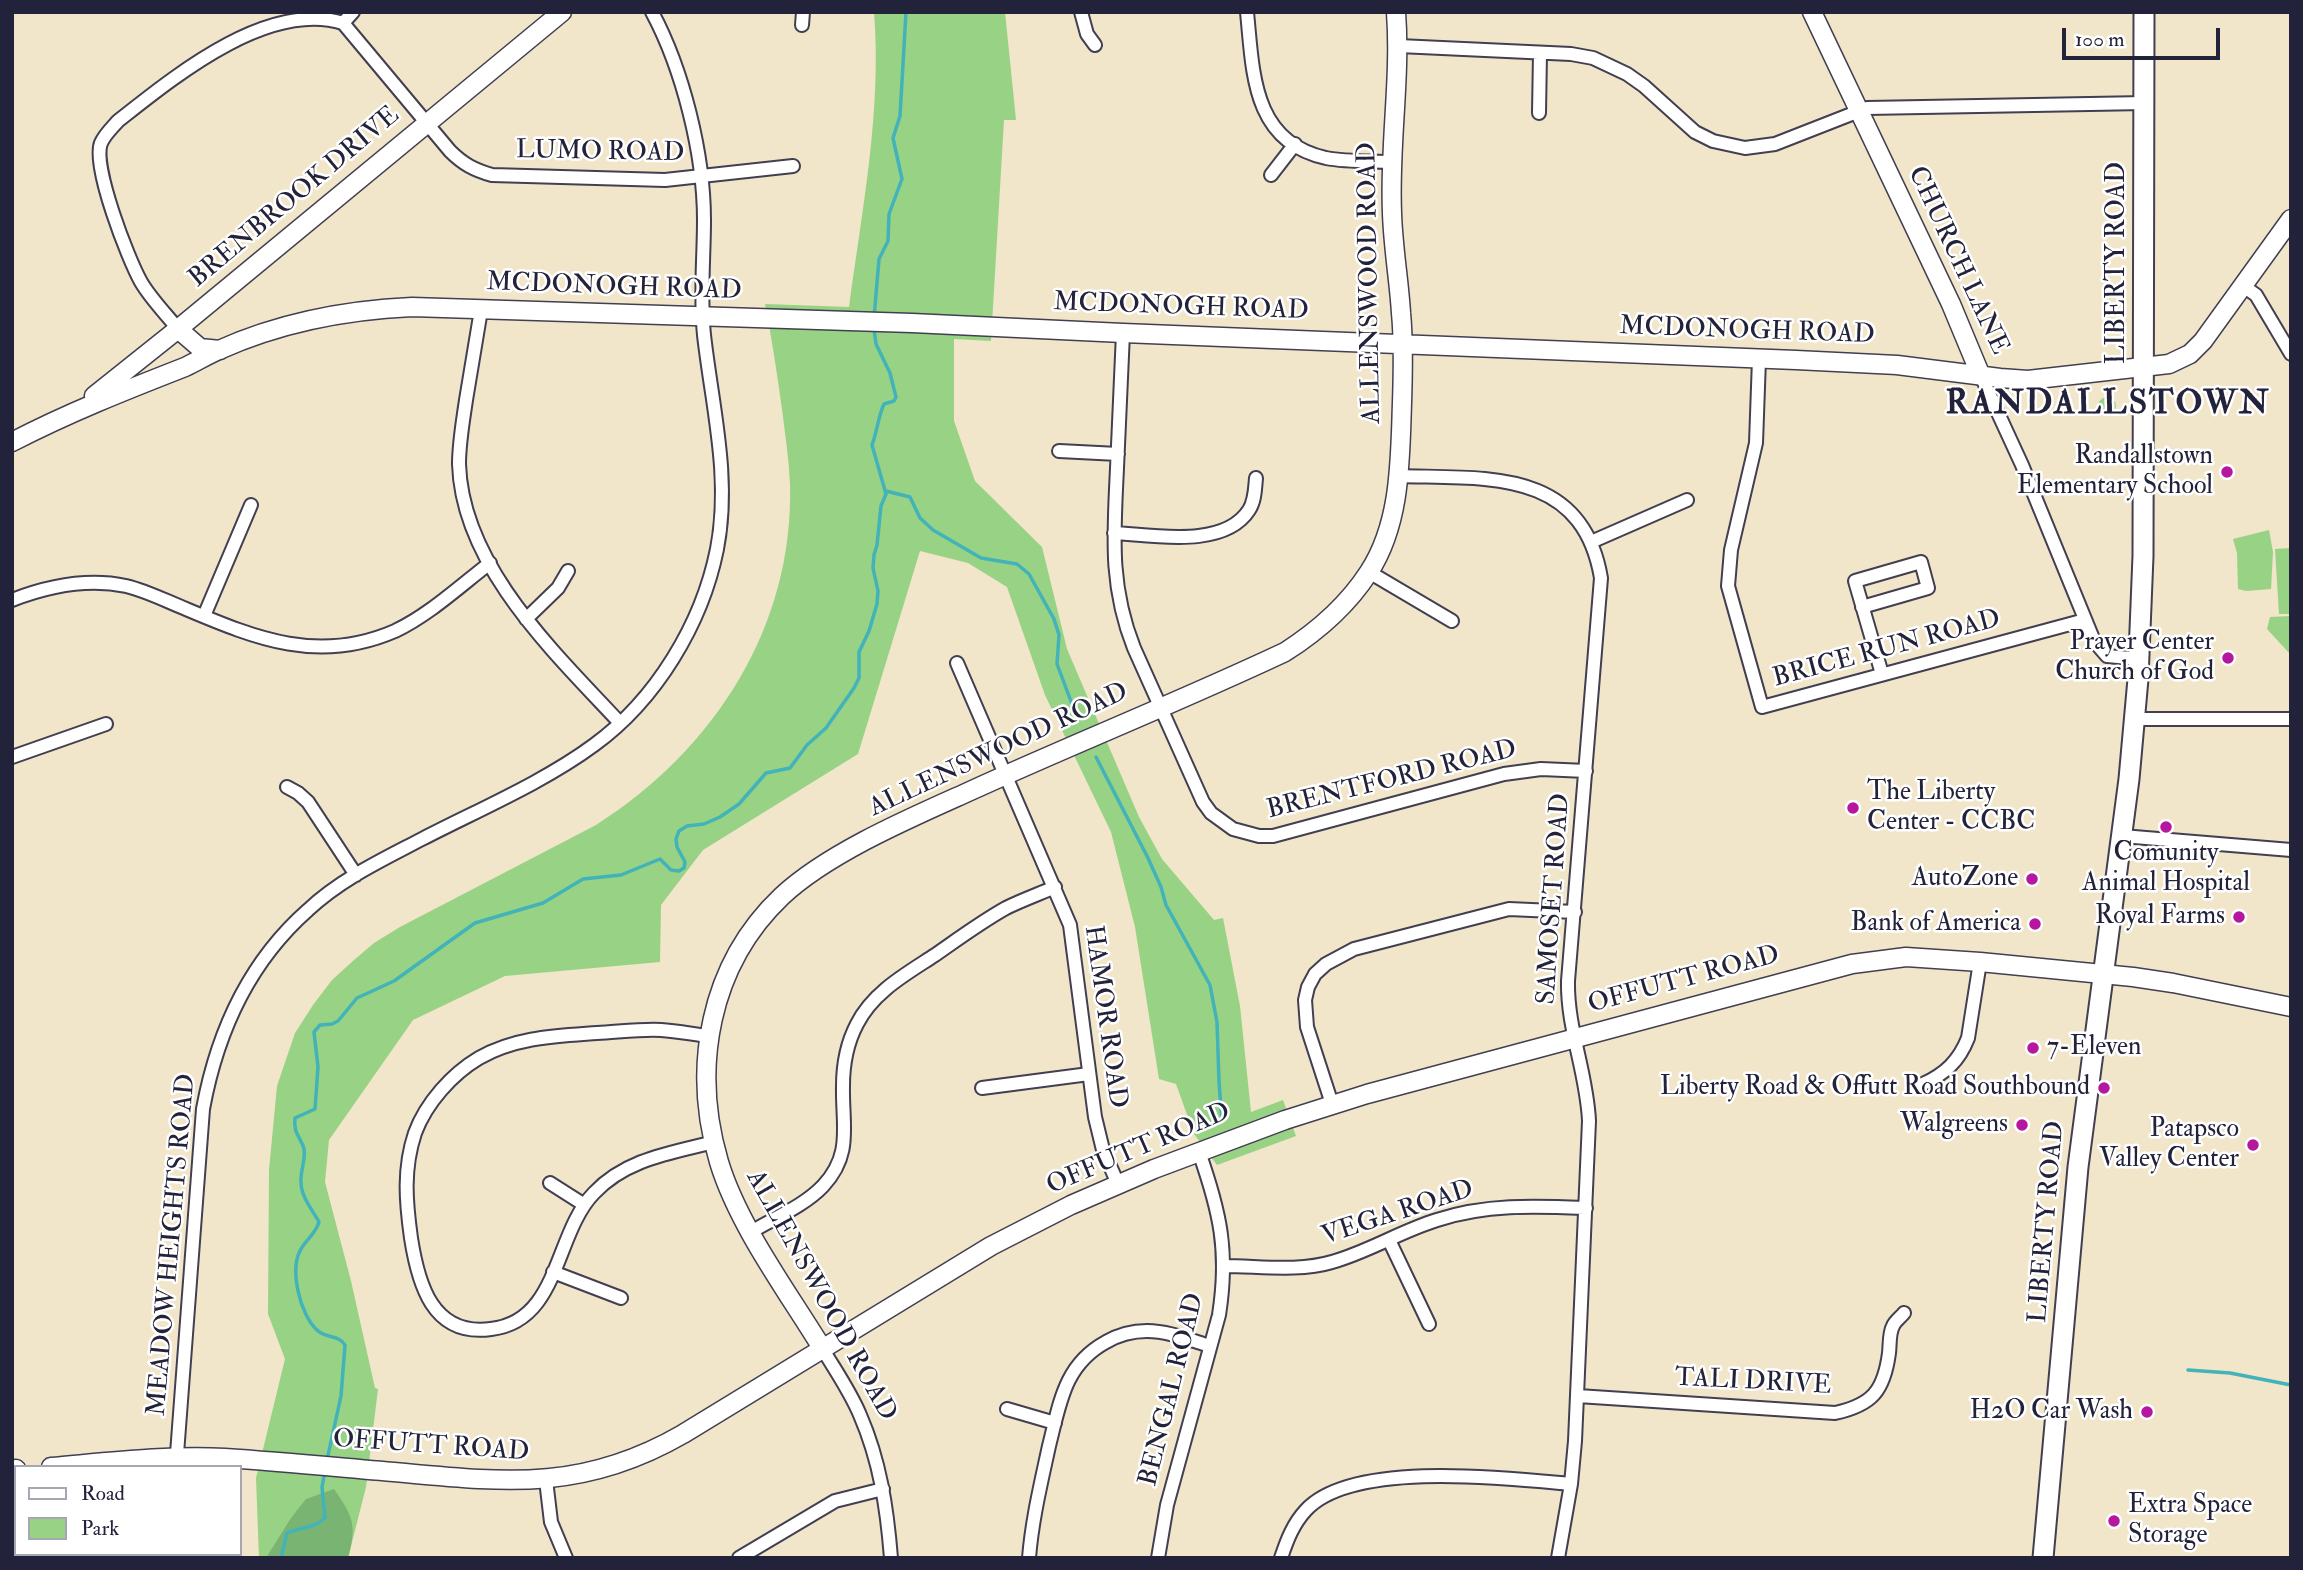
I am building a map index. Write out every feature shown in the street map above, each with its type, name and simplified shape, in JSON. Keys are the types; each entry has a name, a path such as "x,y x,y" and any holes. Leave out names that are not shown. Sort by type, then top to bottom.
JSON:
{"main road":[{"name":"LIBERTY ROAD","path":"2043,1558 2077,1180 2122,836 2140,659 2143,556 2144,12"}],"street":[{"path":"220,350 200,348 178,329 143,285 127,254 103,177 99,162 101,144 118,121 227,37 268,19 291,13 312,12 328,15 344,23 353,12"},
{"name":"BRENBROOK DRIVE","path":"57,419 110,384 562,12"},
{"name":"MEADOW HEIGHTS ROAD","path":"176,1462 203,1109 209,1075 221,1037 249,980 269,952 307,911 356,875 595,745 620,723 656,683 673,658 704,594 717,549 723,486 703,317 702,177 679,79 652,12"},
{"path":"1080,12 1087,34 1094,45"},
{"path":"1247,12 1258,97 1272,124 1309,153 1324,157 1391,162"},
{"name":"ALLENSWOOD ROAD","path":"891,1558 883,1489 877,1463 859,1414 751,1232 729,1188 714,1142 706,1095 708,1036 715,1008 728,974 760,920 809,874 926,811 1285,652 1306,639 1346,603 1369,572 1388,532 1398,475 1404,343 1393,227 1391,162 1399,46 1396,12"},
{"name":"CHURCH LANE","path":"1812,12 1951,304 2022,465 2094,641 2107,656 2140,659"},
{"name":"LUMO ROAD","path":"344,23 462,163 475,170 492,175 634,180 702,177 793,166"},
{"path":"1399,46 1571,54 1593,58 1644,86 1695,132 1727,146 1745,148 1775,144 1867,108 2145,103"},
{"path":"1539,113 1540,53"},
{"path":"1271,175 1295,144"},
{"name":"MCDONOGH ROAD","path":"12,442 57,419 190,365 220,350 290,326 342,313 412,307 863,321 1404,343 1897,365 1981,376 2040,379 2144,368 2178,361 2190,354 2203,341 2291,219"},
{"path":"2242,285 2256,295 2291,354"},
{"path":"481,310 460,438 461,487 466,509 490,563 526,619 541,639 620,723"},
{"name":"BRENTFORD ROAD","path":"1123,333 1114,533 1114,561 1120,605 1159,707 1203,802 1211,813 1233,829 1259,836 1286,834 1504,774 1541,769 1586,771"},
{"name":"BRICE RUN ROAD","path":"1759,359 1756,443 1731,550 1728,577 1732,603 1762,707 2085,620"},
{"path":"1059,452 1118,454"},
{"name":"SAMOSET ROAD","path":"1398,475 1497,480 1532,488 1550,496 1566,508 1591,542 1601,578 1568,996 1588,1100 1589,1121 1578,1396 1571,1484 1558,1558"},
{"path":"1114,533 1192,537 1231,526 1249,510 1254,498 1256,478"},
{"path":"1591,542 1687,500"},
{"path":"204,616 251,505"},
{"path":"1862,607 1928,588 1921,562 1855,581 1862,607 1882,674"},
{"path":"12,600 59,586 105,583 146,592 272,642 319,648 346,646 396,630 424,613 490,563"},
{"path":"526,619 558,588 568,571"},
{"path":"1369,572 1452,621"},
{"name":"HAMOR ROAD","path":"957,663 1069,925 1098,1134 1118,1184"},
{"path":"2135,719 2291,719"},
{"path":"12,757 106,723"},
{"path":"287,787 308,802 356,875"},
{"path":"2122,836 2291,850"},
{"path":"751,1232 811,1196 821,1188 838,1164 845,1136 842,1087 845,1064 853,1032 869,1006 897,979 994,915 1055,887"},
{"path":"1332,1104 1305,1014 1308,987 1315,974 1326,964 1354,949 1500,911 1525,908 1575,912"},
{"name":"OFFUTT ROAD","path":"101,1465 223,1458 469,1479 546,1480 609,1467 655,1450 991,1246 1118,1184 1332,1104 1852,964 1906,957 2103,974 2173,983 2291,1007"},
{"path":"1923,1084 1950,1068 1964,1049 1980,962"},
{"path":"708,1036 642,1030 525,1040 479,1058 458,1073 427,1110 415,1132 405,1177 416,1272 430,1302 451,1322 478,1330 508,1325 523,1318 534,1309 542,1296 583,1205 606,1181 635,1163 714,1142"},
{"path":"982,1088 1089,1074"},
{"name":"BENGAL ROAD","path":"1158,1558 1167,1506 1219,1315 1224,1266 1219,1214 1199,1152"},
{"path":"550,1183 583,1205"},
{"name":"VEGA ROAD","path":"1224,1266 1330,1263 1437,1220 1489,1208 1516,1205 1586,1208"},
{"path":"1389,1240 1429,1324"},
{"path":"553,1272 621,1298"},
{"name":"TALI DRIVE","path":"1578,1396 1835,1413 1853,1409 1871,1399 1881,1383 1888,1360 1892,1327 1904,1313"},
{"path":"1029,1558 1037,1499 1055,1423 1065,1388 1084,1357 1112,1339 1147,1331 1166,1333 1210,1346"},
{"path":"1007,1409 1055,1423"},
{"path":"1282,1558 1288,1536 1307,1509 1346,1487 1392,1479 1459,1475 1571,1484"},
{"path":"546,1480 551,1522 566,1558"},
{"path":"739,1558 835,1501 883,1489"}],"green space":[{"path":"874,12 1005,12 1016,120 1004,120 991,341 954,339 954,421 975,481 1042,547 1067,649 1139,817 1162,859 1214,920 1223,918 1240,1006 1251,1112 1283,1100 1296,1136 1217,1165 1194,1134 1176,1084 1159,1079 1135,927 1111,832 1045,695 1007,587 968,563 920,551 858,754 703,850 661,905 660,962 505,976 413,1020 329,1140 325,1182 375,1388 378,1389 366,1487 348,1558 259,1558 256,1478 285,1359 268,1314 269,1170 277,1086 295,1033 332,980 374,943 596,825 638,795 677,760 710,722 739,680 761,635 778,587 788,537 789,465 765,304 849,307 873,123 876,49"},
{"path":"2103,397 2111,397 2116,406 2114,413 2103,415 2098,410 2098,402"},
{"path":"2269,530 2273,552 2271,589 2238,589 2237,553 2233,539"},
{"path":"2291,548 2291,614 2279,614 2275,549"},
{"path":"2291,616 2290,654 2267,629 2270,617"},
{"path":"334,1489 352,1521 348,1558 266,1558 306,1499"}],"waterway":[{"path":"874,318 879,259 888,241 889,214 902,179 893,138 900,116 906,12"},
{"path":"327,1460 341,1396 345,1345 339,1339 320,1333 311,1323 301,1303 296,1279 301,1249 319,1222 301,1187 304,1149 295,1123 295,1118 315,1109 318,1067 314,1032 320,1025 338,1021 357,998 394,981 475,923 543,903 583,879 621,875 660,859 671,870 679,871 684,868 685,862 677,847 679,831 687,826 704,824 720,817 739,804 766,773 790,768 807,745 826,728 859,678 859,652 877,604 874,555 881,506 886,494 872,445 884,404 894,401 896,397 890,373 876,344 874,329"},
{"path":"886,491 910,497 920,518 933,530 981,558 1017,564 1029,574 1054,619 1059,635 1057,664 1078,720"},
{"path":"1096,757 1148,858 1166,905 1210,985 1217,1022 1222,1121"},
{"path":"2188,1370 2230,1373 2291,1385"},
{"path":"281,1558 287,1533 311,1526 325,1518 322,1487 325,1471"}],"place":[{"name":"Randallstown Elementary School","path":"2227,472"},
{"name":"Prayer Center Church of God","path":"2228,658"},
{"name":"The Liberty Center - CCBC","path":"1853,808"},
{"name":"Comunity Animal Hospital","path":"2166,827"},
{"name":"AutoZone","path":"2032,879"},
{"name":"Royal Farms","path":"2239,917"},
{"name":"Bank of America","path":"2035,924"},
{"name":"7-Eleven","path":"2033,1048"},
{"name":"Liberty Road & Offutt Road Southbound","path":"2104,1088"},
{"name":"Walgreens","path":"2022,1125"},
{"name":"Patapsco Valley Center","path":"2253,1145"},
{"name":"H2O Car Wash","path":"2147,1412"},
{"name":"Extra Space Storage","path":"2114,1521"}],"district":[{"name":"RANDALLSTOWN","path":"2108,406"}]}
